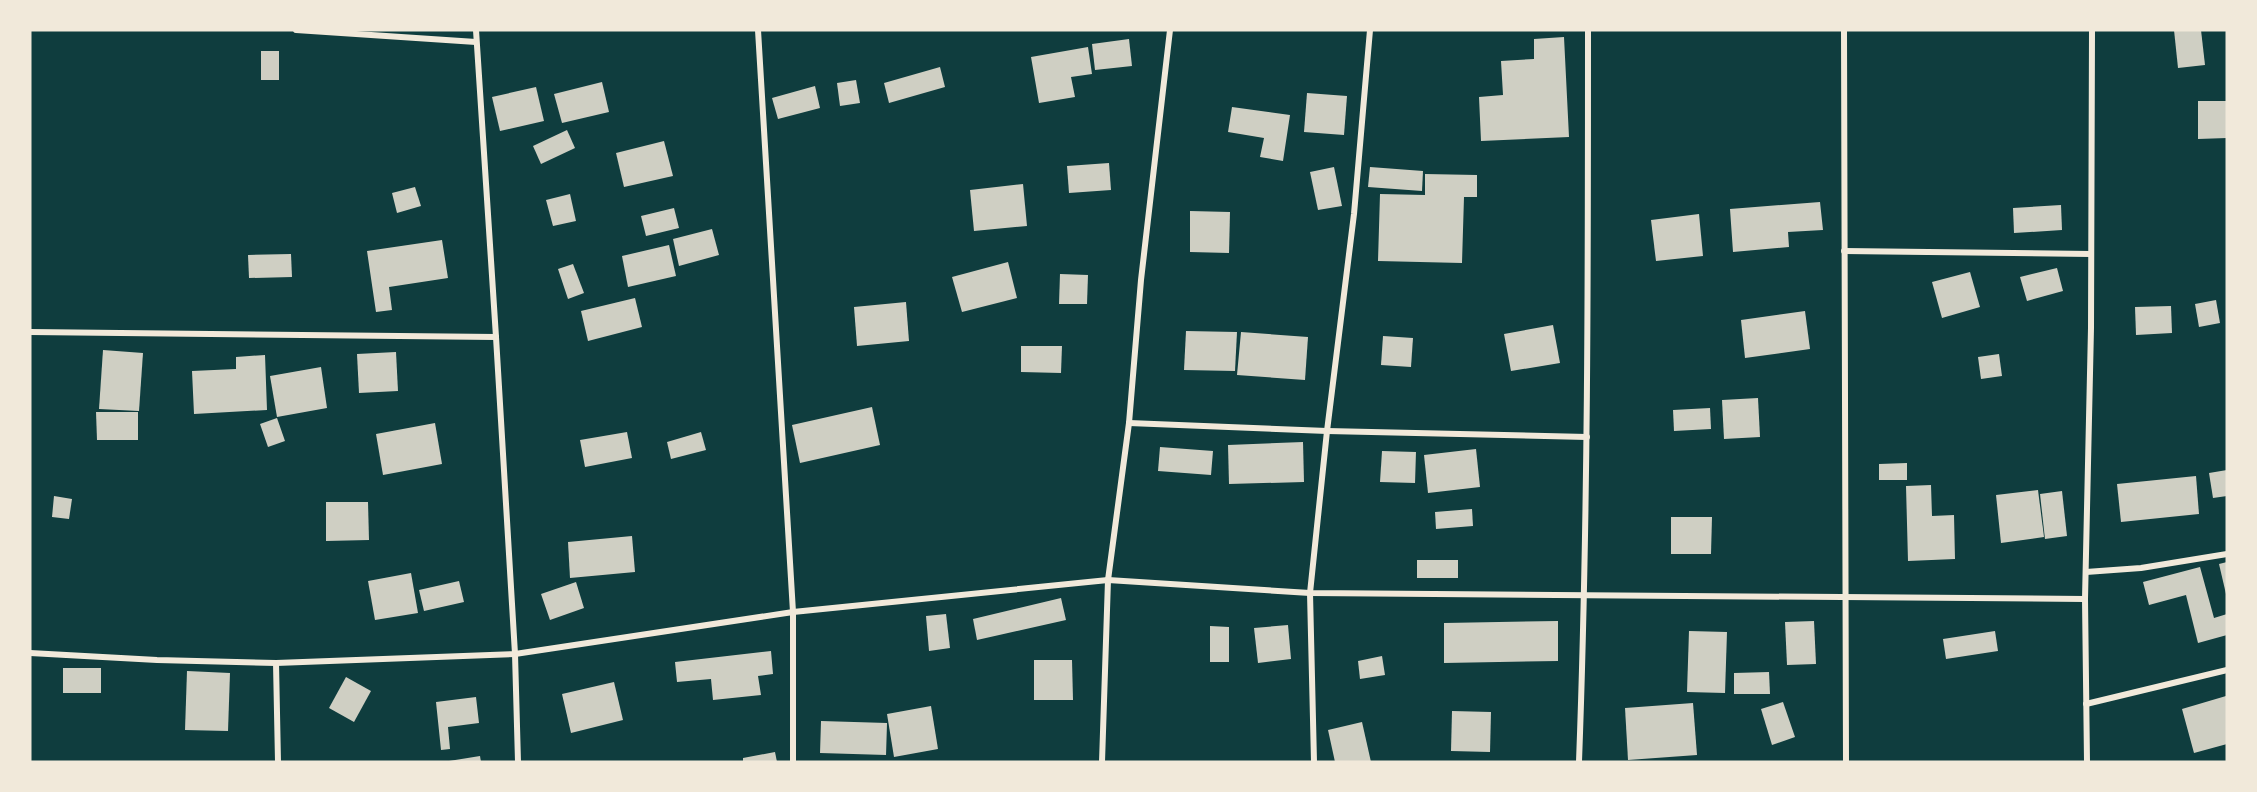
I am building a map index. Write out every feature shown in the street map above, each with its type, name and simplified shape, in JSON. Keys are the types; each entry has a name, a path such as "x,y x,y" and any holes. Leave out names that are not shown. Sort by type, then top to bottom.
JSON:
{"street":[{"path":"296,30 476,42"},
{"path":"476,30 515,654 518,762"},
{"path":"758,30 793,612 793,762"},
{"path":"1102,762 1108,580 1129,423 1141,280 1170,30"},
{"path":"1314,762 1310,594 1327,431 1354,214 1370,30"},
{"path":"1579,762 1585,595 1587,437 1588,30"},
{"path":"1844,30 1846,762"},
{"path":"2086,762 2085,599 2092,30"},
{"path":"1844,251 2091,254"},
{"path":"30,332 496,337"},
{"path":"1129,423 1327,431 1587,437"},
{"path":"2086,572 2141,568 2227,554"},
{"path":"30,653 157,660 276,663 515,654 793,612 1108,580 1310,594 2085,599"},
{"path":"276,663 278,762"},
{"path":"2086,704 2227,670"}],"building":[{"path":"2174,30 2201,30 2205,65 2178,68"},
{"path":"1564,37 1569,137 1481,141 1479,97 1503,95 1501,61 1534,59 1534,39"},
{"path":"1129,39 1132,66 1095,70 1092,44"},
{"path":"1088,47 1092,74 1071,77 1075,97 1039,103 1031,57"},
{"path":"261,51 279,51 279,80 261,80"},
{"path":"940,67 945,87 889,103 884,83"},
{"path":"856,80 860,103 840,106 837,83"},
{"path":"602,82 609,112 562,123 554,94"},
{"path":"815,86 820,108 778,119 772,98"},
{"path":"536,87 544,121 500,131 492,97"},
{"path":"1307,93 1347,96 1344,135 1304,132"},
{"path":"2198,101 2227,101 2227,138 2198,139"},
{"path":"1232,107 1290,115 1283,161 1260,157 1264,138 1228,132"},
{"path":"567,130 575,148 541,164 533,146"},
{"path":"664,141 673,176 624,187 616,153"},
{"path":"1109,163 1111,190 1069,193 1067,166"},
{"path":"1334,167 1342,206 1318,210 1310,172"},
{"path":"1370,167 1423,171 1422,191 1368,187"},
{"path":"1425,174 1477,175 1477,197 1464,197 1462,263 1378,261 1380,194 1425,195"},
{"path":"1023,184 1027,226 974,231 970,190"},
{"path":"415,187 421,206 397,213 392,193"},
{"path":"570,194 576,221 553,226 546,200"},
{"path":"1820,202 1823,230 1788,232 1789,247 1733,252 1730,209"},
{"path":"2061,205 2062,230 2014,233 2013,208"},
{"path":"674,208 679,228 646,236 641,216"},
{"path":"1190,211 1230,212 1229,253 1190,252"},
{"path":"1699,214 1703,256 1656,261 1651,220"},
{"path":"712,229 719,255 679,266 673,239"},
{"path":"442,240 448,278 389,287 392,310 376,312 367,251"},
{"path":"669,245 676,276 628,287 622,256"},
{"path":"291,254 292,277 249,278 248,255"},
{"path":"1008,262 1017,298 962,312 952,277"},
{"path":"573,264 584,293 568,299 558,269"},
{"path":"2057,268 2063,291 2027,301 2020,277"},
{"path":"1970,272 1980,307 1942,318 1932,282"},
{"path":"1060,274 1088,275 1087,304 1059,304"},
{"path":"635,298 642,327 588,341 581,311"},
{"path":"2216,300 2220,323 2199,327 2195,304"},
{"path":"906,302 909,341 857,346 854,307"},
{"path":"2171,306 2172,333 2136,335 2135,307"},
{"path":"1805,311 1810,349 1745,358 1741,320"},
{"path":"1553,325 1560,363 1511,371 1504,334"},
{"path":"1186,331 1237,332 1235,371 1184,370"},
{"path":"1241,332 1308,337 1305,380 1237,375"},
{"path":"1383,336 1413,338 1411,367 1381,365"},
{"path":"1021,346 1062,346 1061,373 1021,372"},
{"path":"103,350 143,353 139,411 99,409"},
{"path":"396,352 398,391 359,393 357,354"},
{"path":"1999,354 2002,376 1981,379 1978,357"},
{"path":"265,355 267,410 194,414 192,371 236,369 236,357"},
{"path":"321,367 327,408 277,417 270,376"},
{"path":"1758,398 1760,437 1724,439 1722,400"},
{"path":"872,407 880,445 800,463 792,425"},
{"path":"1710,408 1711,429 1674,431 1673,410"},
{"path":"96,412 138,412 138,440 97,440"},
{"path":"277,418 285,441 268,447 260,424"},
{"path":"435,423 442,464 383,475 376,434"},
{"path":"627,432 632,458 585,467 580,440"},
{"path":"701,432 706,450 671,459 667,442"},
{"path":"1303,442 1304,482 1229,484 1228,445"},
{"path":"1160,447 1213,451 1211,475 1158,471"},
{"path":"1476,449 1480,487 1428,493 1424,455"},
{"path":"1382,451 1416,452 1415,483 1380,482"},
{"path":"1907,463 1907,480 1879,480 1879,464"},
{"path":"2227,470 2227,496 2213,498 2209,473"},
{"path":"2196,476 2199,514 2121,522 2117,484"},
{"path":"1931,485 1932,516 1954,515 1955,559 1908,561 1906,486"},
{"path":"2038,490 2044,537 2001,543 1996,495"},
{"path":"2062,491 2067,536 2045,539 2040,494"},
{"path":"54,496 72,499 69,519 52,517"},
{"path":"326,502 368,502 369,540 326,541"},
{"path":"1472,509 1473,526 1436,529 1435,512"},
{"path":"1671,517 1712,517 1711,554 1671,554"},
{"path":"632,536 635,572 570,578 568,542"},
{"path":"1417,560 1458,560 1458,578 1417,578"},
{"path":"2227,562 2227,594 2226,594 2219,564"},
{"path":"2200,567 2214,618 2227,614 2227,635 2198,643 2186,595 2149,605 2143,582"},
{"path":"411,573 418,613 375,620 368,581"},
{"path":"459,581 464,602 424,611 419,590"},
{"path":"576,582 584,608 550,620 541,594"},
{"path":"1061,598 1066,620 977,640 973,619"},
{"path":"946,614 950,648 929,651 926,616"},
{"path":"1558,621 1558,661 1444,663 1444,623"},
{"path":"1814,621 1816,664 1787,665 1785,622"},
{"path":"1288,625 1291,659 1258,663 1254,628"},
{"path":"1210,626 1229,627 1229,662 1210,662"},
{"path":"1689,631 1727,632 1725,693 1687,692"},
{"path":"1995,631 1998,651 1946,659 1943,639"},
{"path":"771,651 773,674 758,676 761,695 713,700 711,679 677,682 675,662"},
{"path":"1382,656 1385,675 1360,679 1358,661"},
{"path":"1034,660 1072,660 1073,700 1034,700"},
{"path":"63,668 101,668 101,693 63,693"},
{"path":"187,671 230,673 228,731 185,730"},
{"path":"1769,672 1770,694 1734,694 1734,673"},
{"path":"346,677 371,691 354,722 329,708"},
{"path":"614,682 623,720 571,733 562,694"},
{"path":"2226,696 2227,744 2194,753 2182,709"},
{"path":"476,697 479,723 448,727 450,749 441,750 436,702"},
{"path":"1783,702 1795,737 1772,745 1761,709"},
{"path":"1693,703 1697,755 1628,760 1625,708"},
{"path":"931,706 938,749 894,757 887,714"},
{"path":"1452,711 1491,712 1490,752 1451,751"},
{"path":"821,721 887,723 886,755 820,753"},
{"path":"1362,722 1371,762 1335,762 1328,730"},
{"path":"775,752 777,762 743,762 743,758"},
{"path":"480,756 481,762 449,762 449,761"}]}
